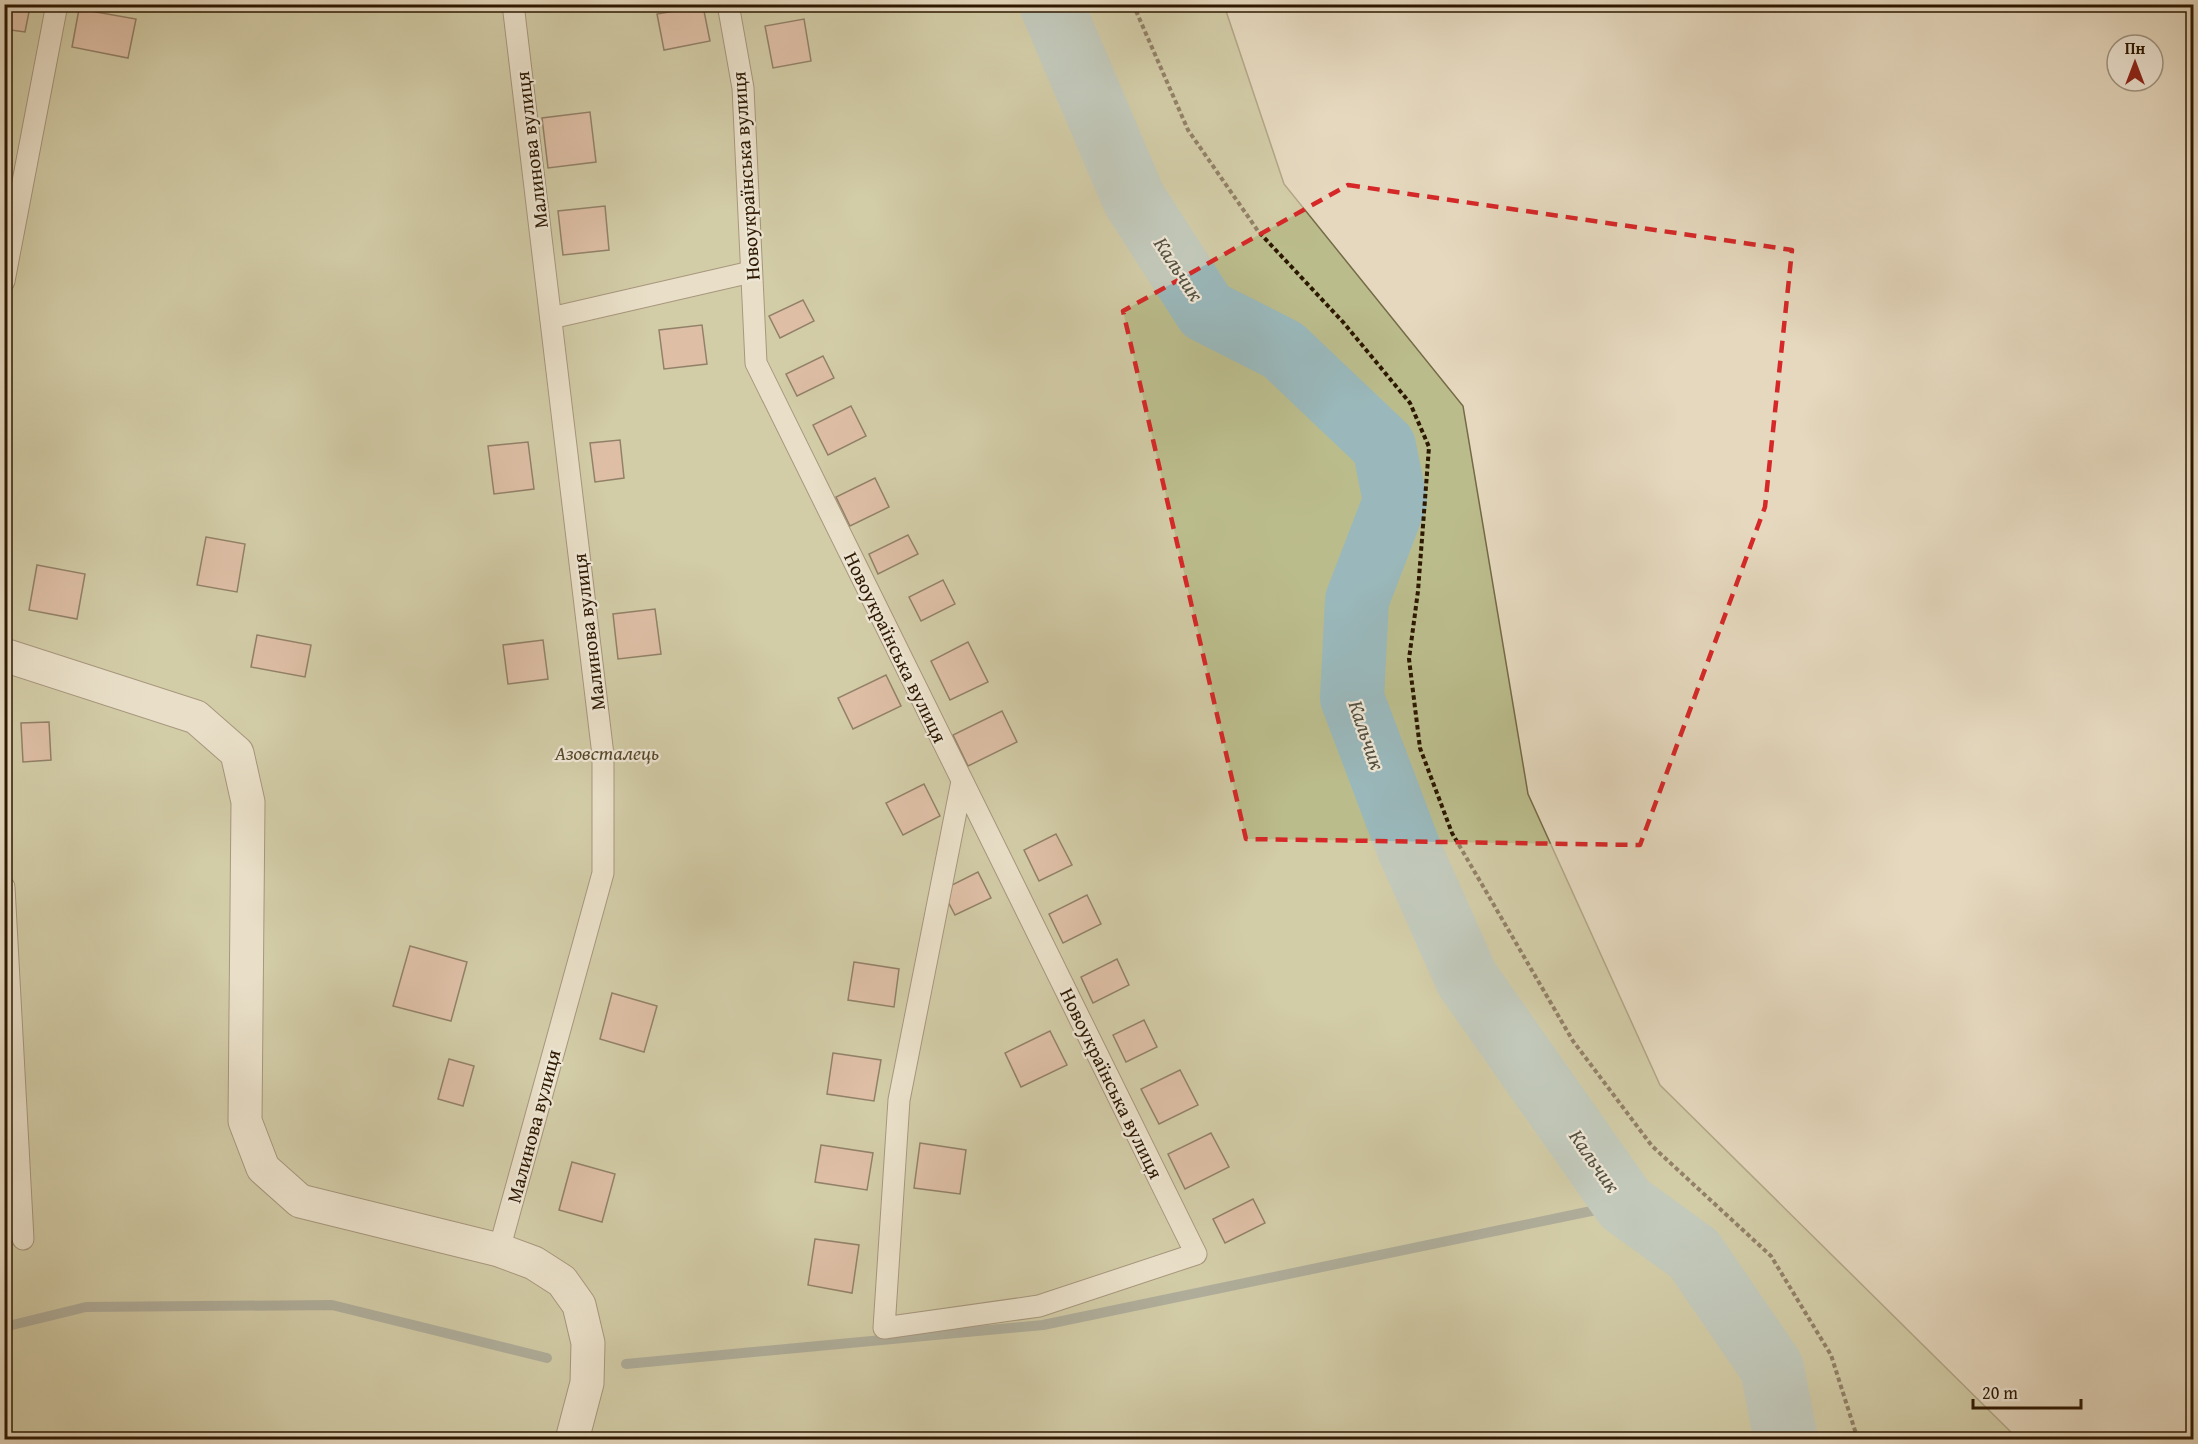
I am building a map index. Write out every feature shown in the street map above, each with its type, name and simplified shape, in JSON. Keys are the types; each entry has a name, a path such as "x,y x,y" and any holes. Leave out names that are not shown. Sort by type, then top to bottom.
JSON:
{"street":[{"path":"4,655 196,717 237,753 248,802 245,1121 262,1168 300,1201 499,1250 534,1263 562,1281 579,1305 588,1343 587,1383 572,1440"}],"lane":[{"path":"4,281 57,4"},
{"name":"Малинова вулиця","path":"499,1250 603,873 603,755 513,4"},
{"name":"Новоукраїнська вулиця","path":"728,4 743,88 756,363 1196,1254 1039,1306 884,1328 899,1100 962,781"},
{"path":"551,318 752,272"},
{"path":"4,887 23,1239"}],"path":[{"path":"1133,4 1188,130 1258,231 1343,322 1410,403 1429,447 1418,591 1408,659 1420,748 1452,833 1573,1041 1587,1060 1652,1146 1771,1256 1831,1355 1858,1440"}],"highlighted area":[{"path":"1348,185 1792,250 1765,507 1640,845 1246,839 1123,311"}],"green space":[{"name":"Азовсталець","path":"5,4 1224,5 1284,184 1463,406 1528,794 1660,1085 2018,1439 5,1440"}],"building":[{"path":"4,4 30,7 25,32 4,29"},
{"path":"703,6 710,41 664,50 657,14"},
{"path":"79,9 136,19 128,58 72,47"},
{"path":"804,19 811,61 773,68 765,26"},
{"path":"4,109 8,110 4,130"},
{"path":"590,112 596,162 548,168 542,118"},
{"path":"605,206 609,250 563,255 558,211"},
{"path":"803,300 814,321 780,338 769,316"},
{"path":"702,325 707,364 664,369 659,330"},
{"path":"823,356 834,378 797,396 786,374"},
{"path":"851,406 866,436 828,455 813,425"},
{"path":"620,440 624,478 595,482 590,443"},
{"path":"528,442 534,489 494,494 488,446"},
{"path":"875,478 889,507 850,526 836,497"},
{"path":"908,535 918,554 878,574 869,554"},
{"path":"206,537 245,544 237,592 197,585"},
{"path":"37,565 85,574 77,619 29,610"},
{"path":"943,580 955,604 921,621 909,597"},
{"path":"655,609 661,654 618,659 613,614"},
{"path":"257,635 311,645 305,677 251,667"},
{"path":"543,640 548,679 508,684 503,645"},
{"path":"968,642 988,682 950,700 931,661"},
{"path":"886,675 901,706 853,729 838,698"},
{"path":"1002,711 1017,742 968,766 953,735"},
{"path":"49,722 51,760 23,762 21,723"},
{"path":"924,784 940,816 903,835 886,803"},
{"path":"1056,834 1072,865 1039,881 1024,850"},
{"path":"978,872 991,898 955,915 942,890"},
{"path":"1087,895 1101,924 1063,943 1049,914"},
{"path":"410,946 467,962 451,1021 393,1006"},
{"path":"1117,959 1129,985 1093,1003 1081,977"},
{"path":"854,962 899,969 894,1007 848,1000"},
{"path":"612,993 657,1006 644,1052 600,1039"},
{"path":"1144,1020 1157,1047 1126,1062 1113,1035"},
{"path":"1050,1031 1067,1065 1021,1087 1005,1053"},
{"path":"833,1053 881,1060 874,1101 827,1094"},
{"path":"449,1059 474,1066 463,1106 438,1099"},
{"path":"1180,1070 1198,1105 1159,1124 1141,1089"},
{"path":"1211,1133 1229,1167 1185,1189 1168,1154"},
{"path":"920,1143 966,1150 960,1194 914,1188"},
{"path":"821,1145 873,1153 867,1190 815,1182"},
{"path":"572,1162 615,1174 602,1222 559,1210"},
{"path":"1253,1199 1265,1223 1225,1243 1213,1219"},
{"path":"815,1239 859,1245 852,1293 808,1285"}],"waterway":[{"name":"Кальчик","path":"1051,4 1134,199 1206,311 1283,350 1384,446 1395,501 1357,600 1352,698 1409,849 1467,979 1625,1204 1694,1254 1772,1368 1786,1440"},
{"path":"626,1364 1043,1325 1625,1204"},
{"path":"4,1327 86,1307 332,1305 547,1358"}]}
